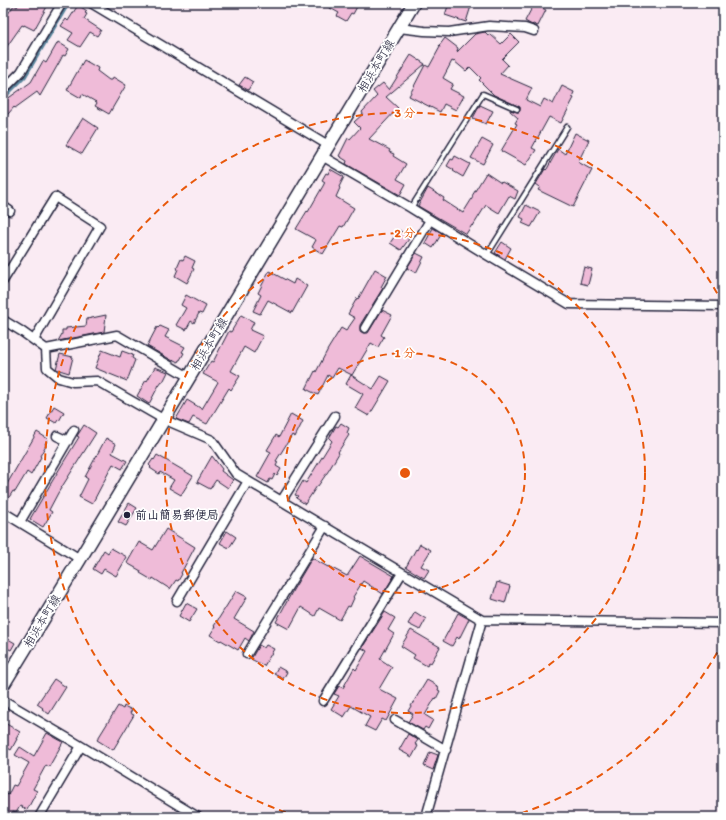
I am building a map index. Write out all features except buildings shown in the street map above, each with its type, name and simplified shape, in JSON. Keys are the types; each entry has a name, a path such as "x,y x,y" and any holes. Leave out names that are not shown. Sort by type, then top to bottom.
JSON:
{"main road":[{"name":"相浜本町線","path":"3,685 414,3"}],"street":[{"path":"3,90 20,72 62,3"},
{"path":"91,3 325,151 430,220 570,304 723,306"},
{"path":"399,28 424,32 449,32 489,26 525,28 534,31"},
{"path":"3,280 55,197 100,226 34,340"},
{"path":"365,328 430,220"},
{"path":"3,320 46,349 117,335 189,377"},
{"path":"46,349 47,368 59,378 73,382 97,381 163,419 212,440 236,474 482,620 723,623"},
{"path":"282,500 335,416"},
{"path":"20,522 74,430"},
{"path":"57,436 68,441"},
{"path":"178,601 248,481"},
{"path":"3,512 80,559"},
{"path":"247,654 325,526"},
{"path":"323,701 402,573"},
{"path":"426,817 482,620"},
{"path":"3,700 198,817"},
{"path":"395,720 446,750"},
{"path":"39,817 81,746"}],"lane":[{"path":"411,208 483,94 517,109"},
{"path":"487,255 567,127"}],"waterway":[{"path":"3,99 25,77 69,3"}],"place":[{"name":"前山簡易郵便局","path":"127,515"}]}
